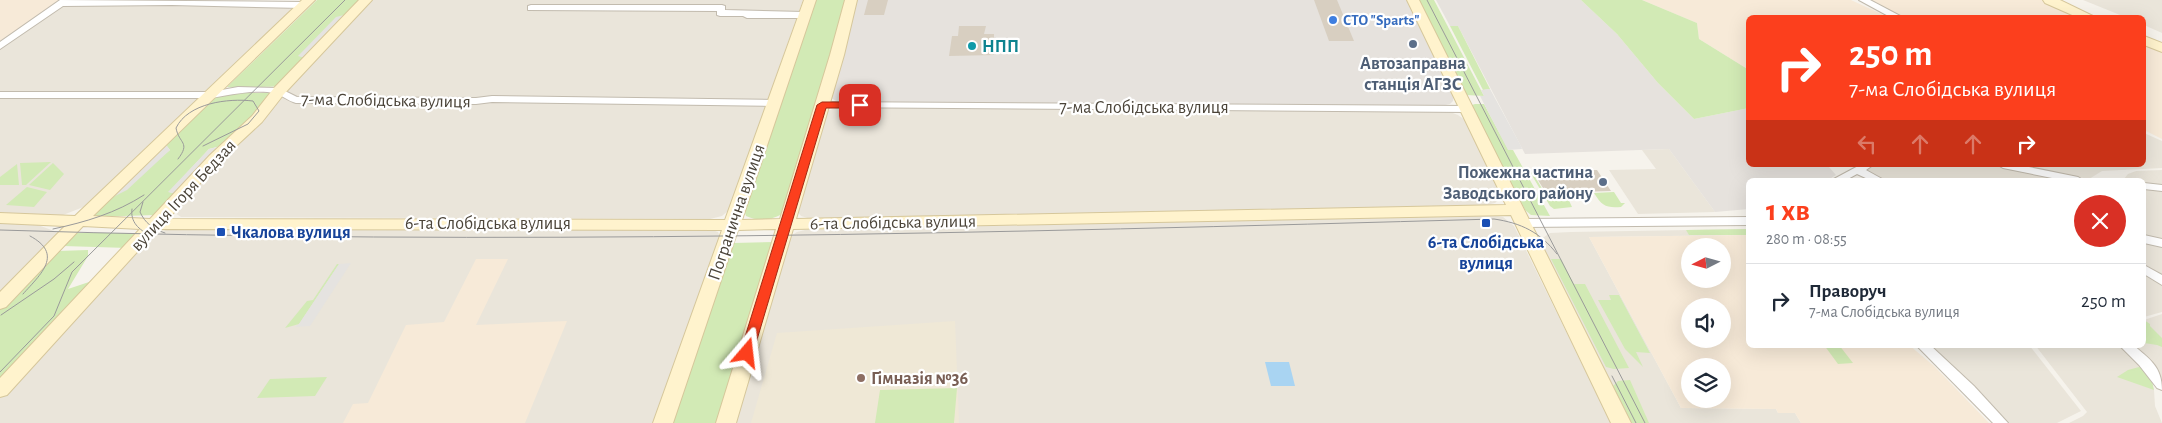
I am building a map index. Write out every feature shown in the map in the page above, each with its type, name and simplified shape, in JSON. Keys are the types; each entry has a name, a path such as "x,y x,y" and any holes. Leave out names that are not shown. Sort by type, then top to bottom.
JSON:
{"street":[{"name":"вулиця Ігоря Бедзая","path":"0,390 215,158 257,119 279,91 366,0"},
{"path":"726,423 822,105 850,0"},
{"path":"1413,0 1620,423"},
{"path":"1863,0 1894,15"},
{"path":"2049,0 2084,15"},
{"path":"0,46 55,6 65,1 306,3"},
{"path":"0,303 78,222 306,3"},
{"path":"531,8 722,8 720,13 748,12 747,15 807,7"},
{"name":"Погранична вулиця","path":"663,423 807,7"},
{"path":"2146,41 2162,48"},
{"name":"7-ма Слобідська вулиця","path":"0,95 211,95 248,90 279,91 296,100 476,101 492,99 774,103"},
{"name":"7-ма Слобідська вулиця","path":"822,105 1467,109"},
{"path":"1841,178 1864,167"},
{"path":"2012,167 2068,178"},
{"path":"1857,170 1875,178"},
{"path":"2146,186 2162,188"},
{"name":"6-та Слобідська вулиця","path":"0,218 155,224 732,225 1519,216 1746,220"},
{"path":"2146,239 2162,243"},
{"path":"2146,270 2162,280"},
{"path":"1925,348 1969,389 2001,423"},
{"path":"2128,348 2144,362 2162,385"}],"shaded area":[{"path":"0,0 59,0 0,43"},
{"path":"371,0 803,0 729,210 722,216 710,219 181,217 175,213 179,206 224,156"},
{"path":"857,0 1408,0 1454,95 1453,101 1450,104 1440,106 840,103 831,98"},
{"path":"1436,0 1581,0 1617,34 1658,83 1694,119 1746,109 1746,167 1829,167 1836,175 1831,178 1746,178 1746,209 1715,212 1669,149 1525,154 1458,26 1450,26"},
{"path":"1642,0 1851,0 1884,15 1746,15 1746,68 1699,39 1697,23"},
{"path":"1867,0 2043,0 2080,15 1900,15"},
{"path":"2083,0 2162,0 2162,33 2146,26 2146,15 2120,15"},
{"path":"72,4 154,4 288,8 293,10 207,92 0,93 0,49 56,8"},
{"path":"348,14 305,58 298,56 336,17"},
{"path":"2146,43 2162,50 2162,139 2146,131"},
{"path":"1490,89 1522,149 1508,150 1480,96 1484,96 1481,90"},
{"path":"0,97 200,98 91,204 63,215 0,213"},
{"path":"839,107 1450,112 1465,120 1500,194 1500,199 1495,203 1486,205 811,219 801,216 797,211 827,111"},
{"path":"2146,134 2162,141 2162,168 2102,171 2091,178 2024,167 2146,167"},
{"path":"166,145 170,150 127,190 111,198"},
{"path":"225,145 177,194 168,192 209,149"},
{"path":"1669,149 1715,212 1638,214 1609,170 1656,169 1642,150"},
{"path":"1870,167 2005,167 2056,178 1880,178 1866,170"},
{"path":"2162,170 2162,186 2146,184 2146,178 2125,178 2128,174 2136,171"},
{"path":"2146,187 2162,190 2162,242 2146,238"},
{"path":"1493,215 1503,217 1514,226 1611,423 733,423 789,237 797,232 805,230"},
{"path":"0,223 38,225 57,232 55,237 0,296"},
{"path":"170,228 710,229 718,232 720,237 654,423 0,423 0,398 144,245 155,235"},
{"path":"1746,229 1746,235 1589,237 1681,408 1776,409 1778,413 1795,413 1801,423 1632,423 1545,252 1541,239 1550,233"},
{"path":"1746,235 1746,348 1913,348 1934,366 1989,423 1801,423 1795,413 1778,413 1776,409 1681,408 1589,237"},
{"path":"2146,241 2162,245 2162,278 2146,267"},
{"path":"476,259 508,259 476,325 567,321 525,423 343,423 353,404 368,403 406,325 444,322"},
{"path":"351,263 310,326 295,327 299,324 339,264"},
{"path":"2146,272 2162,283 2162,312 2146,316"},
{"path":"2162,314 2162,380 2135,348 2146,348 2146,319"},
{"name":"Гімназія №36","path":"955,321 959,423 751,423 777,333"},
{"path":"1928,348 2031,348 2081,411 2057,423 2003,423"},
{"path":"2037,348 2122,348 2148,374 2154,390 2155,406 2162,423 2069,423 2087,412"}],"green space":[{"path":"317,0 362,0 279,86 227,87"},
{"path":"816,0 847,0 785,212 776,217 766,219 751,218 746,216 744,210"},
{"path":"1419,0 1434,0 1484,96 1466,95"},
{"path":"1581,0 1642,0 1697,23 1699,39 1746,68 1746,109 1694,119 1658,83 1617,34"},
{"path":"1450,26 1458,26 1490,89 1483,90"},
{"path":"274,93 225,145 209,149 169,192 177,194 155,215 93,217 111,198 170,150 166,145 218,94"},
{"path":"1484,104 1508,149 1513,150 1550,216 1531,215 1525,210 1473,108 1472,105"},
{"path":"51,162 26,185 22,185 20,163"},
{"path":"53,163 64,174 50,190 29,185"},
{"path":"17,164 19,185 0,185 0,177"},
{"path":"1530,172 1532,172 1546,195 1566,194 1572,207 1554,209 1550,206"},
{"path":"27,187 47,192 34,207 6,205"},
{"path":"1614,192 1621,203 1625,203 1621,207 1605,205 1599,201 1594,193"},
{"path":"1746,229 1746,235 1689,235 1686,230"},
{"path":"77,233 138,233 128,248 63,246"},
{"path":"774,242 719,423 671,423 733,243"},
{"path":"88,250 88,256 68,289 95,280 0,384 0,309 58,251"},
{"path":"1551,259 1561,259 1574,284 1585,284 1629,368 1614,369 1606,367"},
{"path":"337,264 339,264 299,324 285,328 307,301 313,300"},
{"path":"1609,295 1619,295 1650,353 1636,352 1643,367 1625,349 1598,300 1611,300"},
{"path":"2146,321 2162,338 2162,347 2146,343"},
{"path":"1826,348 1841,348 1853,363 1838,364"},
{"path":"2139,367 2144,368 2152,381 2154,390 2117,377 2128,370"},
{"path":"327,377 315,396 257,398 270,379"},
{"path":"1630,380 1649,423 1632,423 1613,386 1618,381"},
{"path":"957,388 954,423 875,423 880,390"}],"water":[{"path":"1265,362 1289,362 1295,386 1271,386"}],"building":[{"path":"868,0 888,0 884,15 864,15"},
{"name":"СТО \"Sparts\"","path":"1314,0 1337,0 1354,41 1329,41"},
{"name":"НПП","path":"959,26 986,26 984,34 994,34 994,55 949,56 952,36 958,36"},
{"name":"Пожежна частина Заводського району","path":"1580,170 1597,170 1611,191 1546,193 1533,172 1550,171 1556,180 1586,179"}],"tram line":[{"path":"244,100 345,0"},
{"path":"1427,0 1645,423"},
{"path":"178,159 184,146 176,128 182,120 190,113 210,104 232,100 244,100"},
{"path":"132,212 244,100"},
{"path":"203,146 248,124 259,111 253,101 244,100"},
{"path":"53,229 100,216 123,207 144,195"},
{"path":"143,202 140,212 144,219 153,227 165,233"},
{"path":"111,233 132,212"},
{"path":"132,212 132,218 136,225 148,234"},
{"path":"148,234 374,237 747,236 1494,219 1513,223 1537,234 1557,254"},
{"path":"0,230 111,233"},
{"path":"0,372 54,316 72,272 111,233"},
{"path":"111,233 148,234"},
{"path":"23,294 42,272 47,257 46,250 30,236"},
{"path":"1,315 54,279 74,262"},
{"path":"1612,376 1636,423"}],"place":[{"name":"СТО \"Sparts\"","path":"1333,20"},
{"name":"Автозаправна станція АГЗС","path":"1413,44"},
{"name":"НПП","path":"972,46"},
{"name":"Пожежна частина Заводського району","path":"1603,182"},
{"name":"6-та Слобідська вулиця","path":"1486,223"},
{"name":"Чкалова вулиця","path":"221,232"},
{"name":"Гімназія №36","path":"861,378"}],"route":[{"path":"747,353 822,105 860,105"}]}
